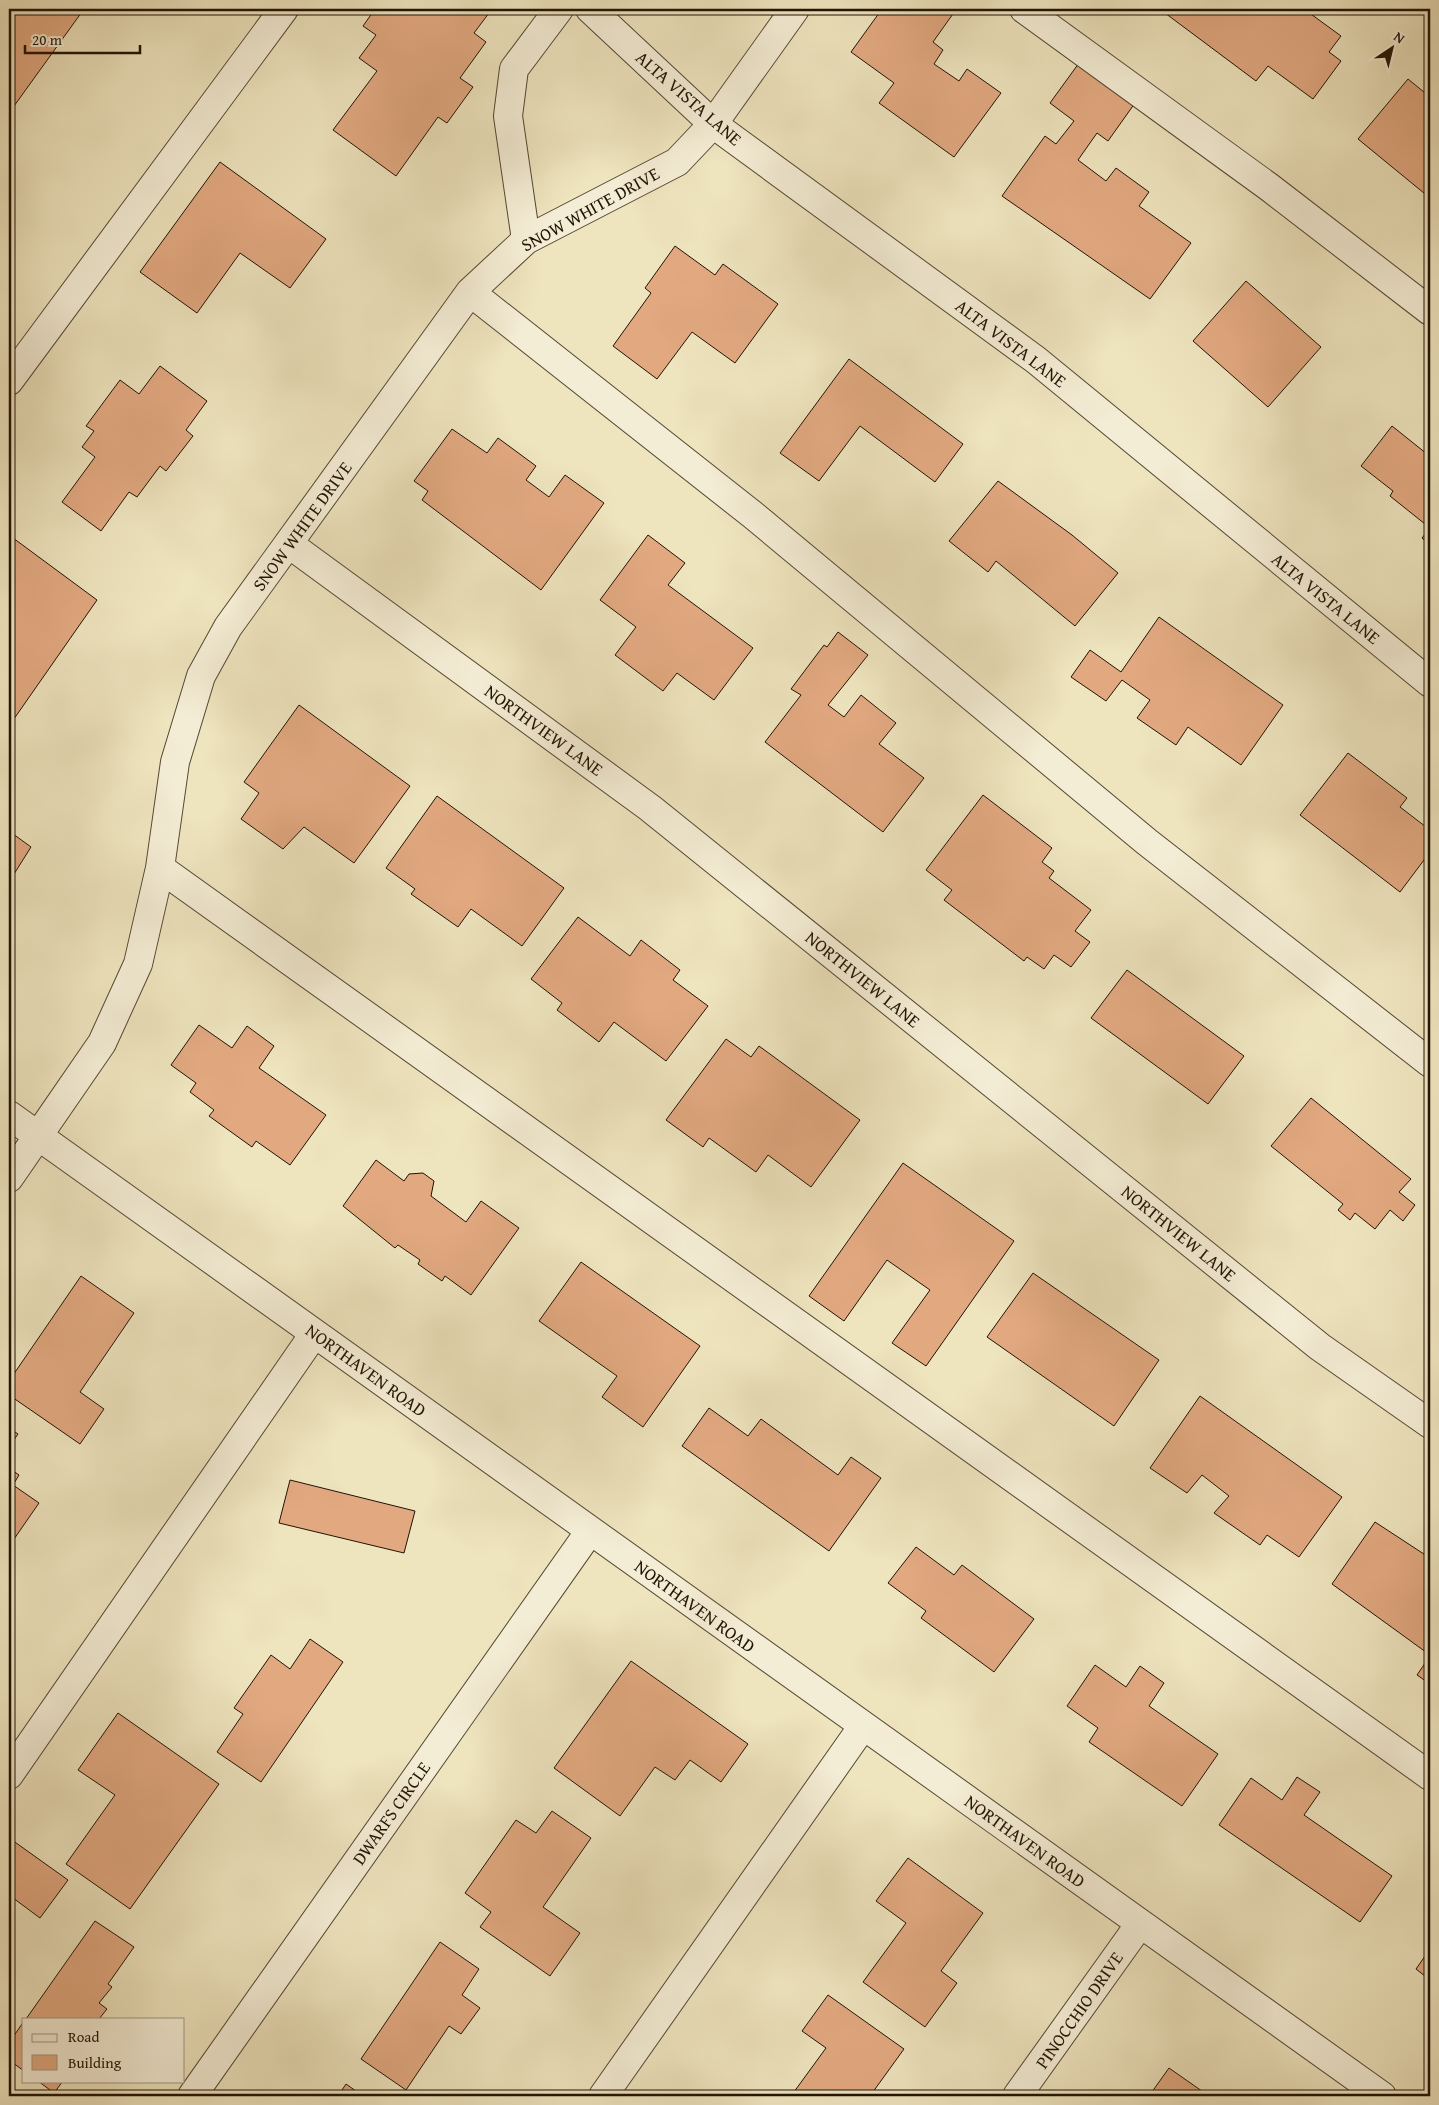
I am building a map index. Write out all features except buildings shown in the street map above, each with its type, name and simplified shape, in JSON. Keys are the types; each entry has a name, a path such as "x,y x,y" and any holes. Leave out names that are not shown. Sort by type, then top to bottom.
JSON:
{"street":[{"path":"9,382 284,9"},
{"path":"526,240 508,116 514,69 559,9"},
{"name":"ALTA VISTA LANE","path":"590,9 713,124 1036,360 1430,683"},
{"name":"SNOW WHITE DRIVE","path":"9,1178 102,1043 138,964 160,868 175,762 201,676 228,627 470,292 526,240 677,162 713,124 795,9"},
{"path":"1024,9 1268,187 1430,311"},
{"path":"470,292 753,515 1147,842 1430,1062"},
{"name":"NORTHVIEW LANE","path":"289,544 650,808 1320,1347 1430,1424"},
{"path":"160,868 1430,1776"},
{"name":"NORTHAVEN ROAD","path":"9,1115 1382,2096"},
{"path":"9,1776 314,1334"},
{"name":"DWARFS CIRCLE","path":"192,2096 590,1530"},
{"path":"603,2096 863,1726"},
{"name":"PINOCCHIO DRIVE","path":"1017,2096 1140,1924"}]}
